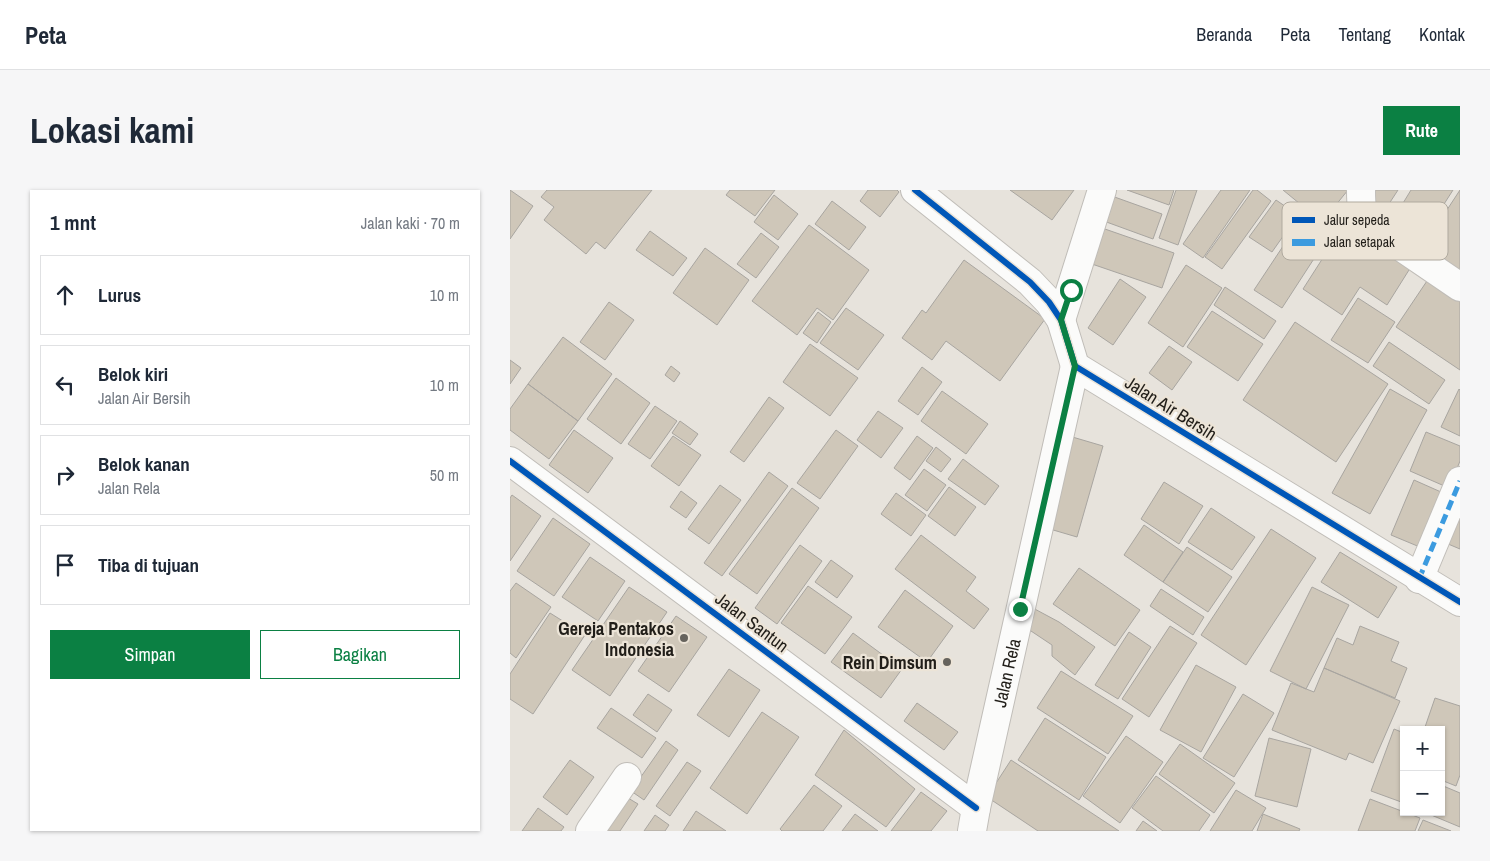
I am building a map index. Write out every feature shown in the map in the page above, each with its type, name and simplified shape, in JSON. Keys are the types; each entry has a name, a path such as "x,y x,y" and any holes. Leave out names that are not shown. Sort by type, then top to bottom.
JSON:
{"street":[{"path":"915,190 1030,282 1049,302 1061,320 1075,366"},
{"path":"1061,320 1102,190"},
{"path":"1420,260 1460,287"},
{"name":"Jalan Air Bersih","path":"1075,366 1460,602"},
{"name":"Jalan Rela","path":"974,819 1075,366"},
{"name":"Jalan Santun","path":"510,461 974,819"},
{"path":"1420,579 1460,481"},
{"path":"590,831 627,777"}],"building":[{"path":"510,190 533,206 510,239"},
{"path":"547,190 652,190 605,249 596,242 586,254 544,220 554,207 541,197"},
{"path":"730,190 775,190 755,216 726,195"},
{"path":"868,190 897,190 899,192 880,217 860,201"},
{"path":"1010,190 1074,190 1052,220"},
{"path":"1127,190 1174,190 1169,205"},
{"path":"1176,190 1197,190 1178,245 1159,238"},
{"path":"1221,190 1250,190 1203,258 1183,244"},
{"path":"1253,190 1257,190 1271,201 1222,269 1205,257"},
{"path":"1283,190 1348,190 1338,202 1298,202"},
{"path":"1367,190 1398,190 1390,202 1372,202 1363,196"},
{"path":"1411,190 1453,190 1445,202 1404,202"},
{"path":"1460,190 1460,269 1456,275 1434,260 1448,260 1448,208"},
{"path":"774,195 798,214 778,240 754,222"},
{"path":"1109,195 1162,214 1153,239 1101,220"},
{"path":"1276,200 1282,204 1282,238 1272,252 1249,237"},
{"path":"832,201 866,227 849,250 815,224"},
{"path":"809,225 869,270 833,320 817,308 797,335 752,301"},
{"path":"1102,228 1174,253 1162,288 1089,263"},
{"path":"650,231 687,258 673,276 636,250"},
{"path":"761,233 779,247 756,278 737,264"},
{"path":"705,248 749,280 717,325 673,293"},
{"path":"1282,248 1282,260 1313,260 1282,308 1254,290"},
{"path":"964,260 1045,319 1000,381 946,341 932,360 902,338 922,310 926,313"},
{"path":"1322,260 1411,260 1414,262 1387,305 1360,287 1342,315 1303,289"},
{"path":"1186,265 1222,288 1183,347 1148,323"},
{"path":"1431,275 1460,294 1460,370 1396,327"},
{"path":"1120,279 1146,297 1113,345 1088,328"},
{"path":"1225,287 1276,321 1264,339 1214,305"},
{"path":"1358,298 1395,322 1368,363 1331,340"},
{"path":"609,302 634,320 605,360 580,342"},
{"path":"846,308 884,335 858,370 820,343"},
{"path":"1212,311 1263,344 1238,381 1187,347"},
{"path":"818,312 831,322 817,343 803,333"},
{"path":"1295,322 1388,384 1336,462 1243,400"},
{"path":"563,337 612,374 578,421 528,384"},
{"path":"1389,342 1445,380 1429,404 1373,366"},
{"path":"810,344 858,378 830,416 783,382"},
{"path":"1169,346 1192,362 1172,390 1149,373"},
{"path":"510,360 521,368 510,384"},
{"path":"671,366 680,373 674,382 665,375"},
{"path":"922,367 942,382 918,415 898,401"},
{"path":"616,378 650,403 621,444 587,419"},
{"path":"528,384 578,421 549,459 510,430 510,409"},
{"path":"1390,389 1427,410 1370,514 1332,493"},
{"path":"1460,390 1460,436 1441,427"},
{"path":"942,391 988,424 966,454 921,421"},
{"path":"769,397 784,408 744,462 730,452"},
{"path":"655,406 677,421 650,459 628,444"},
{"path":"878,411 903,428 881,458 857,440"},
{"path":"680,421 698,434 690,445 672,433"},
{"path":"574,430 613,458 588,493 549,465"},
{"path":"836,430 858,446 820,499 797,483"},
{"path":"1426,432 1460,446 1460,461 1449,488 1410,471"},
{"path":"673,436 701,455 679,486 651,466"},
{"path":"917,436 933,448 910,480 894,468"},
{"path":"1069,436 1103,446 1077,537 1043,527"},
{"path":"936,447 951,459 941,472 926,461"},
{"path":"963,459 999,486 985,505 948,479"},
{"path":"924,469 946,485 927,511 905,495"},
{"path":"769,472 788,486 722,576 704,563"},
{"path":"1414,480 1450,496 1427,550 1391,535"},
{"path":"1164,482 1203,506 1179,544 1141,519"},
{"path":"720,485 741,500 709,544 688,529"},
{"path":"949,487 976,507 955,536 928,516"},
{"path":"792,488 819,508 757,594 729,574"},
{"path":"681,491 697,503 686,518 670,507"},
{"path":"896,493 926,515 911,536 881,514"},
{"path":"512,495 541,516 510,561 510,498"},
{"path":"1460,495 1460,549 1441,541"},
{"path":"1211,508 1255,537 1232,570 1188,542"},
{"path":"553,518 590,544 554,596 517,571"},
{"path":"1144,525 1183,552 1163,582 1124,555"},
{"path":"1271,529 1316,558 1246,665 1201,635"},
{"path":"921,535 976,577 966,591 989,609 974,629 895,569"},
{"path":"800,545 822,561 777,624 755,608"},
{"path":"1187,547 1232,577 1208,612 1163,582"},
{"path":"1340,552 1397,587 1378,618 1321,582"},
{"path":"590,557 625,581 598,621 562,597"},
{"path":"831,560 853,576 837,598 815,582"},
{"path":"1079,568 1140,610 1115,646 1053,604"},
{"path":"516,583 551,607 516,658 510,653 510,591"},
{"path":"808,586 852,617 825,654 781,623"},
{"path":"629,587 667,612 610,696 572,670"},
{"path":"1312,587 1349,605 1306,689 1270,671"},
{"path":"1161,589 1204,617 1193,635 1150,606"},
{"path":"905,590 953,626 927,662 878,627"},
{"path":"1031,607 1059,622 1095,647 1075,675 1052,656 1052,645 1025,627"},
{"path":"550,613 585,635 533,714 510,699 510,674"},
{"path":"676,616 707,637 669,692 638,671"},
{"path":"1170,626 1197,643 1149,717 1122,699"},
{"path":"1360,626 1399,642 1391,661 1407,668 1395,698 1324,668 1337,638 1353,645"},
{"path":"1129,632 1151,647 1118,699 1095,685"},
{"path":"853,633 902,669 881,698 831,662"},
{"path":"1196,665 1236,687 1201,752 1160,730"},
{"path":"1324,668 1400,701 1373,763 1349,753 1346,760 1272,730 1291,683 1314,692"},
{"path":"729,669 760,690 729,737 697,715"},
{"path":"1061,671 1133,716 1108,754 1037,708"},
{"path":"648,694 672,710 657,732 633,715"},
{"path":"1243,694 1274,713 1234,777 1203,758"},
{"path":"1435,698 1460,706 1460,775 1456,786 1445,782 1445,726 1425,726"},
{"path":"917,703 958,732 944,750 904,721"},
{"path":"611,708 656,738 642,758 597,728"},
{"path":"762,712 799,737 747,814 710,788"},
{"path":"1045,718 1106,757 1079,800 1018,760"},
{"path":"1394,729 1400,731 1400,802 1371,791"},
{"path":"844,730 915,789 886,827 815,775"},
{"path":"1126,736 1163,762 1120,823 1083,796"},
{"path":"1269,738 1311,749 1297,807 1255,796"},
{"path":"666,741 678,750 644,800 631,791"},
{"path":"1180,744 1235,783 1214,813 1159,774"},
{"path":"570,760 594,777 567,815 543,797"},
{"path":"1011,760 1119,831 1038,831 987,797"},
{"path":"687,762 701,771 670,816 656,806"},
{"path":"1156,776 1210,815 1199,831 1163,831 1132,808"},
{"path":"814,785 842,806 823,831 782,831 780,829"},
{"path":"1445,787 1460,793 1460,827 1434,816 1445,816"},
{"path":"1236,790 1266,808 1252,831 1210,831"},
{"path":"921,792 947,811 931,831 891,831"},
{"path":"623,795 638,804 620,831 599,831"},
{"path":"1370,799 1400,810 1400,816 1420,818 1415,831 1358,831"},
{"path":"538,808 564,827 561,831 522,831"},
{"path":"696,811 726,831 683,831"},
{"path":"855,814 878,831 842,831"},
{"path":"1263,814 1300,829 1299,831 1257,831"},
{"path":"655,815 669,825 665,831 644,831"},
{"path":"1423,820 1451,831 1418,831"},
{"path":"1143,821 1157,831 1136,831"}],"marked path":[{"path":"1419,579 1460,481"}],"cycle path":[{"path":"915,190 1030,282 1049,302 1061,320 1075,366 1460,602"},
{"path":"510,461 976,808"}],"place":[{"name":"Gereja Pentakos Indonesia","path":"684,638"},
{"name":"Rein Dimsum","path":"947,662"}],"route":[{"path":"1020,609 1075,366 1061,320 1071,290"}]}
